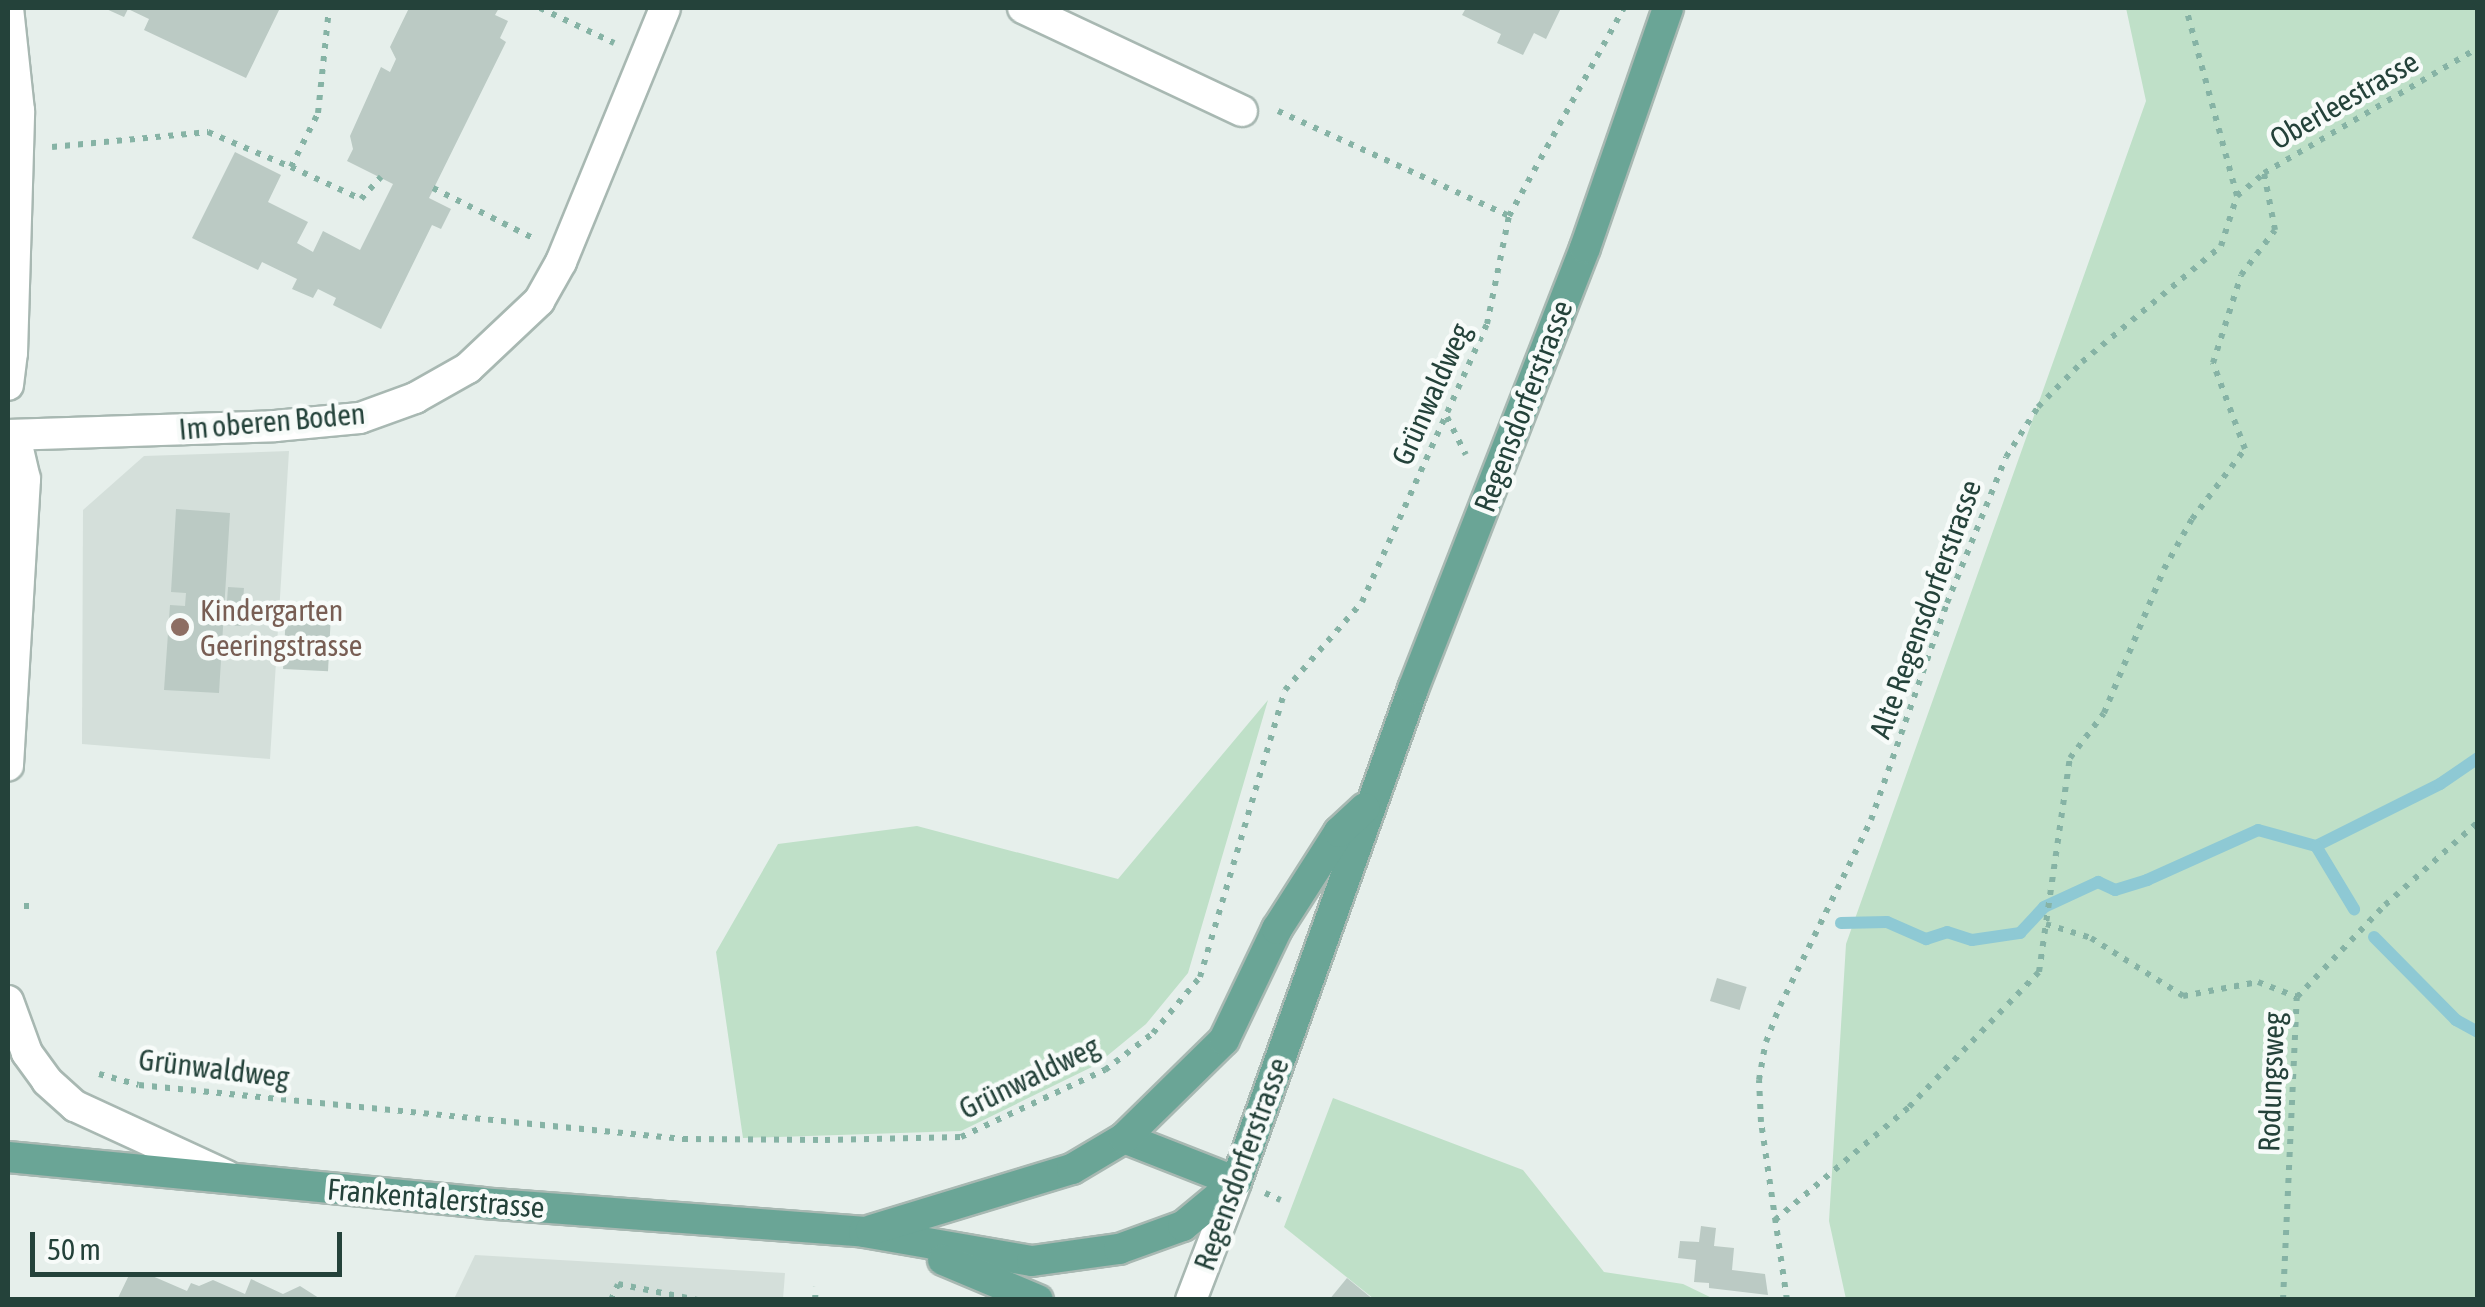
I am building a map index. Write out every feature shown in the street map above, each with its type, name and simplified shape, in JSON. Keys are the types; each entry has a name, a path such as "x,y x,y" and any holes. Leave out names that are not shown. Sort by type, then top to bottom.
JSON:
{"main road":[{"name":"Regensdorferstrasse","path":"1236,1182 1371,803 1584,248 1668,8"},
{"name":"Regensdorferstrasse","path":"1124,1138 1224,1040 1277,929 1339,832 1371,803"},
{"path":"1124,1138 1236,1182"},
{"name":"Frankentalerstrasse","path":"864,1232 1072,1169 1124,1138"},
{"name":"Frankentalerstrasse","path":"8,1158 864,1232 1032,1261 1119,1249 1183,1226 1236,1182"},
{"path":"864,1232 996,1279 1038,1300"}],"street":[{"path":"8,8 19,111 8,385"},
{"name":"Im oberen Boden","path":"8,437 275,426 360,418 415,398 468,368 504,338 539,300 573,233 665,8"},
{"path":"1023,8 1242,110"},
{"path":"8,437 18,449 25,478 8,765"},
{"path":"8,1001 27,1054 47,1081 75,1106 234,1179"},
{"name":"Regensdorferstrasse","path":"1191,1300 1236,1182"}],"path":[{"path":"292,166 318,113 329,8"},
{"path":"540,8 622,46 650,44"},
{"name":"Grünwaldweg","path":"84,1067 139,1085 683,1139 961,1137 1105,1070 1153,1033 1200,977 1286,690 1362,602 1487,324 1509,216 1624,8"},
{"path":"2186,8 2237,196"},
{"name":"Oberleestrasse","path":"2237,196 2264,173 2478,48"},
{"path":"1242,110 1273,109 1509,216"},
{"path":"17,150 208,132 361,199 380,178"},
{"path":"1775,1220 1909,1107 2040,972 2070,758 2104,714 2164,570 2192,519 2245,450 2213,363 2240,275 2275,230 2264,173"},
{"path":"433,188 540,241 573,233"},
{"name":"Alte Regensdorferstrasse","path":"1787,1300 1760,1122 1759,1080 1766,1042 1871,820 1947,603 2006,457 2038,408 2082,362 2221,246 2237,196"},
{"name":"Rodungsweg","path":"2284,1300 2297,997 2384,905 2478,822"},
{"path":"2046,924 2091,938 2183,996 2258,982 2297,997"},
{"path":"610,1300 618,1284 697,1300"},
{"path":"815,1300 816,1287"}],"shaded area":[{"name":"Kindergarten Geeringstrasse","path":"289,451 270,759 82,744 83,510 144,456"},
{"path":"475,1255 785,1273 783,1299 454,1299"}],"green space":[{"path":"2126,8 2477,8 2477,1299 1846,1299 1829,1221 1846,944 2146,101"},
{"path":"1268,700 1188,973 1146,1024 1096,1065 961,1131 743,1138 716,952 778,844 917,826 1118,879"},
{"path":"1333,1098 1523,1170 1604,1272 1683,1284 1714,1299 1374,1299 1284,1227"}],"building":[{"path":"104,8 280,8 246,78 144,30 149,19 128,9 124,17"},
{"path":"409,8 499,8 495,15 508,21 500,38 506,42 429,198 451,209 441,229 432,225 381,329 333,305 336,298 318,289 313,298 292,289 297,279 262,262 258,270 192,238 235,152 281,175 268,202 308,222 297,243 313,252 323,231 360,250 393,184 347,161 353,149 350,136 381,67 390,72 396,59 390,47"},
{"path":"1466,8 1561,8 1546,39 1534,33 1523,55 1497,43 1501,34 1462,15"},
{"path":"176,509 230,513 219,693 164,690 170,605 185,606 186,593 171,592"},
{"path":"228,587 244,588 241,626 225,625"},
{"path":"286,613 331,615 328,671 283,669"},
{"path":"1717,978 1747,987 1740,1010 1710,1001"},
{"path":"1701,1226 1716,1228 1714,1246 1734,1248 1732,1270 1765,1274 1768,1295 1709,1288 1709,1283 1694,1282 1696,1260 1678,1258 1680,1241 1699,1242"},
{"path":"143,1272 187,1291 191,1283 199,1286 213,1280 245,1294 251,1279 283,1294 300,1286 322,1300 117,1300 130,1273"},
{"path":"1347,1278 1374,1300 1329,1300"}],"waterway":[{"path":"2316,846 2440,784 2478,758"},
{"path":"1841,923 1887,922 1926,939 1947,932 1972,940 2020,933 2044,907 2098,882 2115,890 2147,880 2258,830 2316,846 2354,909"},
{"path":"2374,937 2456,1020 2478,1032"}],"place":[{"name":"Kindergarten Geeringstrasse","path":"180,627"}]}
